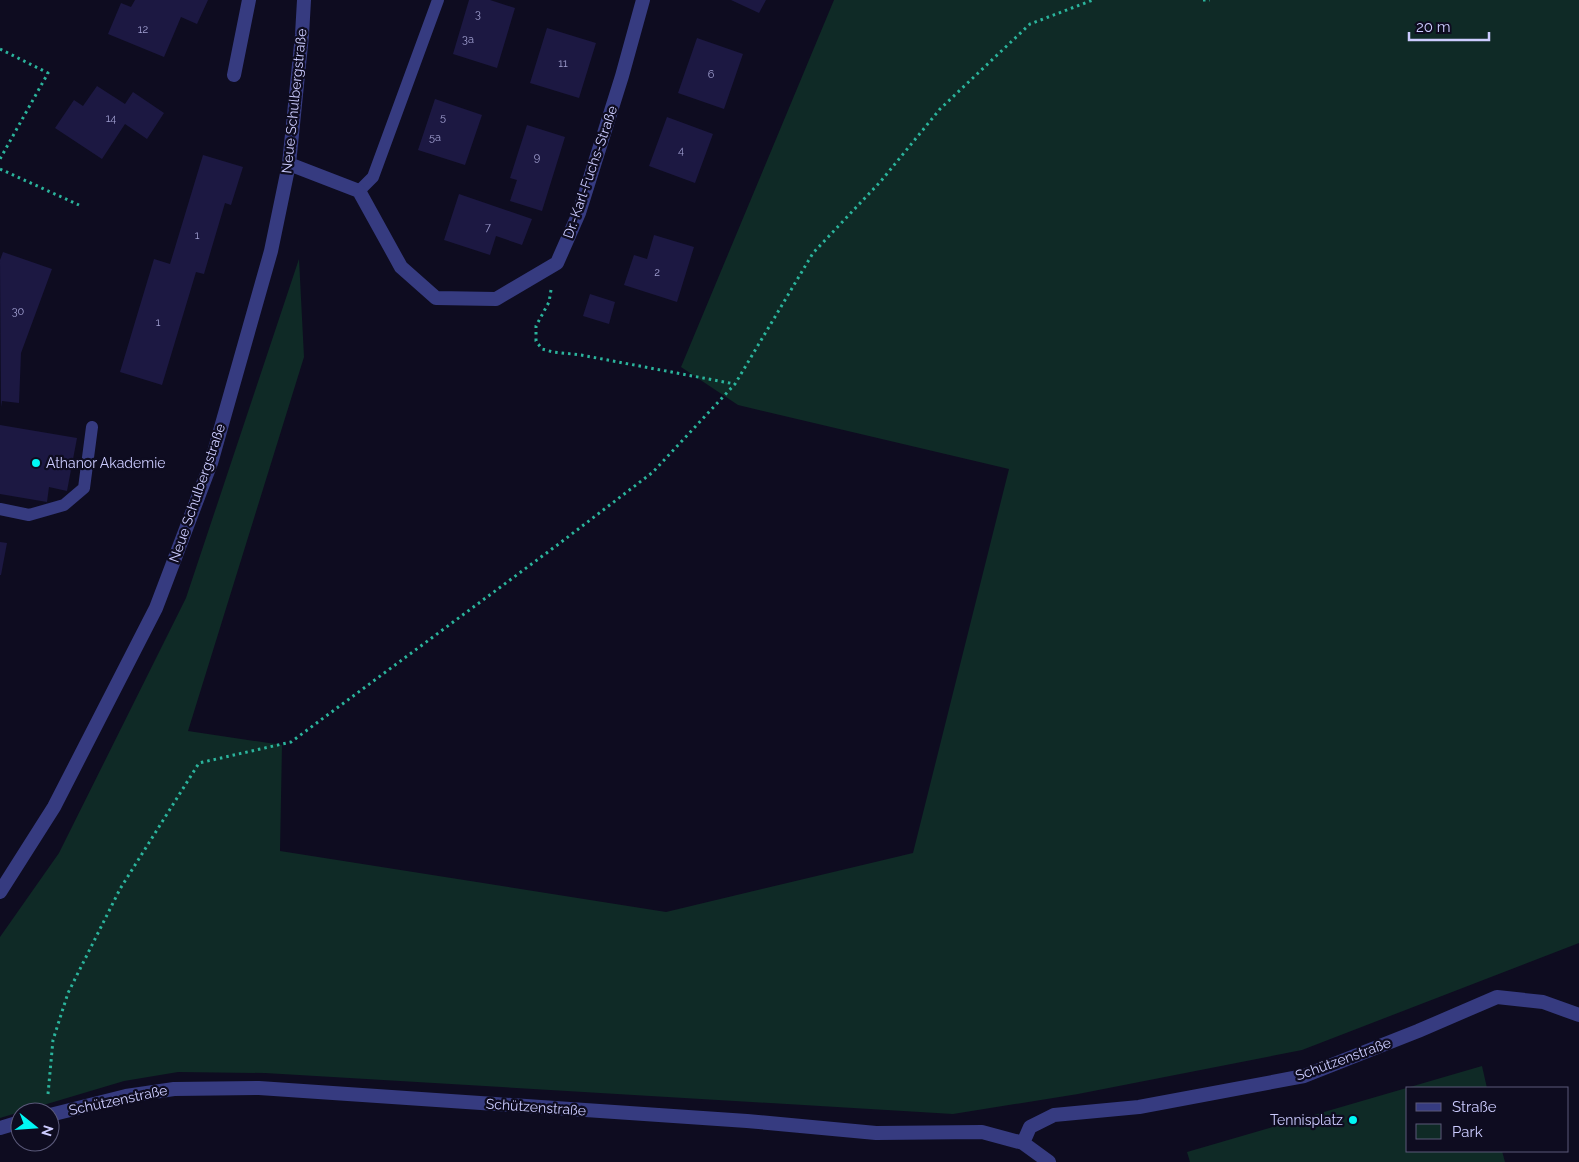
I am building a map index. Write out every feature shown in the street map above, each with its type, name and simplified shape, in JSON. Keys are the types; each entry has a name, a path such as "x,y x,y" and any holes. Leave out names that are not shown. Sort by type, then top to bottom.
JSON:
{"street":[{"path":"234,75 249,0"},
{"name":"Neue Schulbergstraße","path":"0,892 54,808 156,608 211,463 271,251 289,164 304,0"},
{"name":"Dr.-Karl-Fuchs-Straße","path":"557,263 579,213 622,76 643,0"},
{"path":"289,164 359,191 401,267 436,298 496,298 557,263"},
{"name":"Schützenstraße","path":"1023,1143 1030,1127 1054,1115 1139,1107 1304,1076 1418,1031 1497,997 1543,1002 1579,1015"},
{"name":"Schützenstraße","path":"60,1112 126,1096 174,1089 259,1088 748,1121 876,1133 982,1132 1023,1143 1048,1162"}],"lane":[{"path":"359,191 373,177 438,0"},
{"path":"0,508 29,515 64,505 84,488 92,427"}],"path":[{"path":"48,1096 53,1040 68,993 120,889 199,763 291,742 653,472 735,384 813,253 881,181 940,109 1030,24 1093,0"},
{"path":"1202,0 1210,0"},
{"path":"0,50 48,73 0,159"},
{"path":"0,169 79,205"},
{"path":"557,263 549,302 536,326 536,341 542,349 735,384"}],"green space":[{"path":"834,0 1579,0 1579,943 1302,1050 1078,1094 953,1114 265,1073 178,1072 124,1081 54,1102 10,1102 10,1115 0,1118 0,937 59,853 186,598 299,259 304,357 188,731 282,745 280,851 666,912 913,853 1009,469 738,405 681,367"},
{"name":"Tennisplatz","path":"1482,1066 1487,1087 1410,1087"},
{"name":"Tennisplatz","path":"1406,1088 1406,1152 1502,1152 1505,1162 1190,1162 1187,1152"}],"building":[{"path":"135,0 208,0 197,24 181,17 164,57 108,34 121,3 131,7"},
{"path":"469,0 490,0 515,8 497,68 453,54"},
{"path":"731,0 766,0 759,13"},
{"path":"547,28 596,43 579,98 530,83"},
{"path":"697,38 743,54 724,109 678,93"},
{"path":"97,86 125,104 133,92 164,113 147,139 125,124 102,159 55,128 74,100 83,106"},
{"path":"435,99 482,115 465,165 418,150"},
{"path":"667,117 713,134 695,183 649,166"},
{"path":"527,125 565,137 542,211 510,201 517,180 510,178"},
{"path":"203,155 243,167 231,205 225,203 204,274 196,272 162,385 120,372 154,259 170,264"},
{"path":"459,194 532,219 522,245 496,236 490,255 444,240"},
{"path":"654,235 694,247 677,302 624,285 634,255 647,259"},
{"path":"3,252 52,269 21,353 19,403 2,401 1,407 0,260"},
{"path":"590,294 615,302 609,324 583,316"},
{"name":"Athanor Akademie","path":"0,425 77,438 67,491 49,487 47,502 0,494"},
{"path":"0,542 7,543 1,575 0,575"}],"place":[{"name":"Athanor Akademie","path":"36,463"},
{"name":"Tennisplatz","path":"1353,1120"}]}
